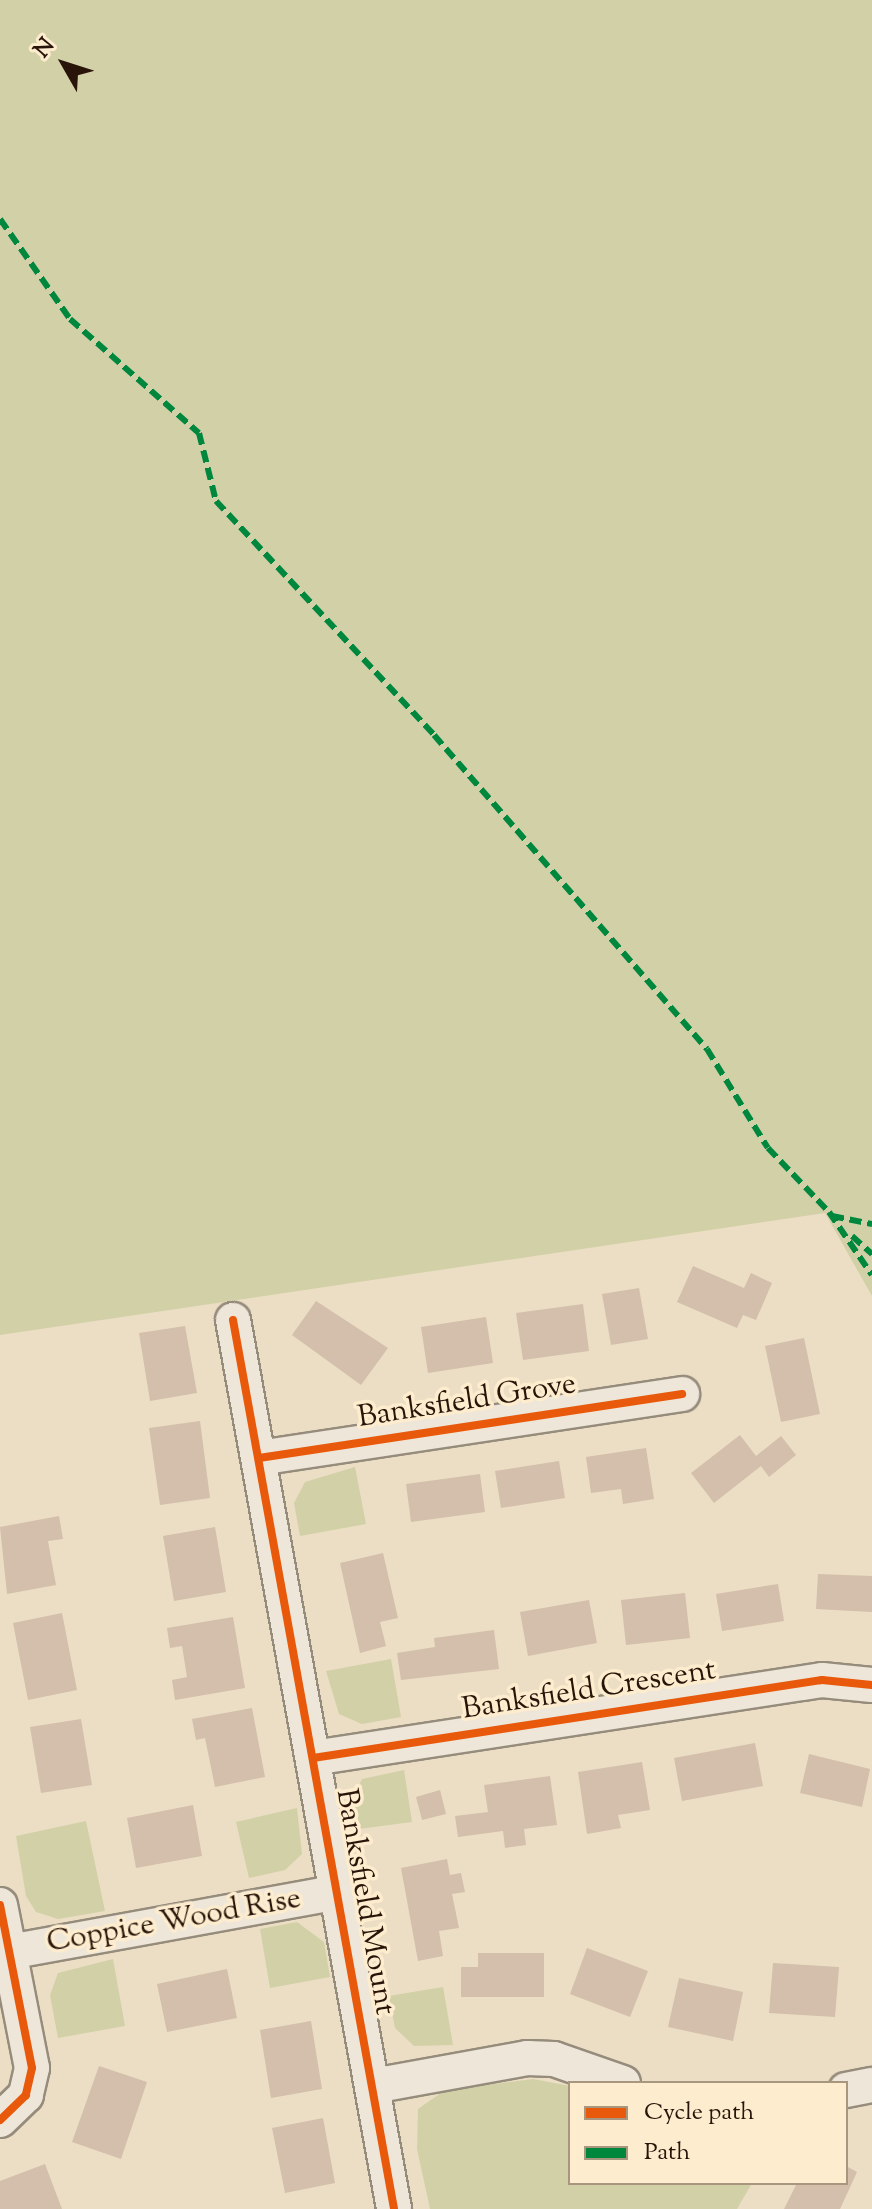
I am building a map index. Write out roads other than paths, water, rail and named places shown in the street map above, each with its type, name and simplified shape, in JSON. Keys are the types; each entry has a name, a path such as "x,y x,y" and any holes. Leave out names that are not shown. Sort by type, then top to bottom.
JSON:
{"street":[{"name":"Banksfield Mount","path":"233,1320 394,2209"},
{"name":"Banksfield Grove","path":"259,1458 682,1394"},
{"name":"Banksfield Crescent","path":"313,1758 822,1680 872,1685"},
{"name":"Coppice Wood Rise","path":"9,1952 339,1892"},
{"path":"0,1905 32,2068 26,2095 0,2120"},
{"path":"373,2086 527,2058 554,2059 617,2081"},
{"path":"848,2090 872,2085"}]}
